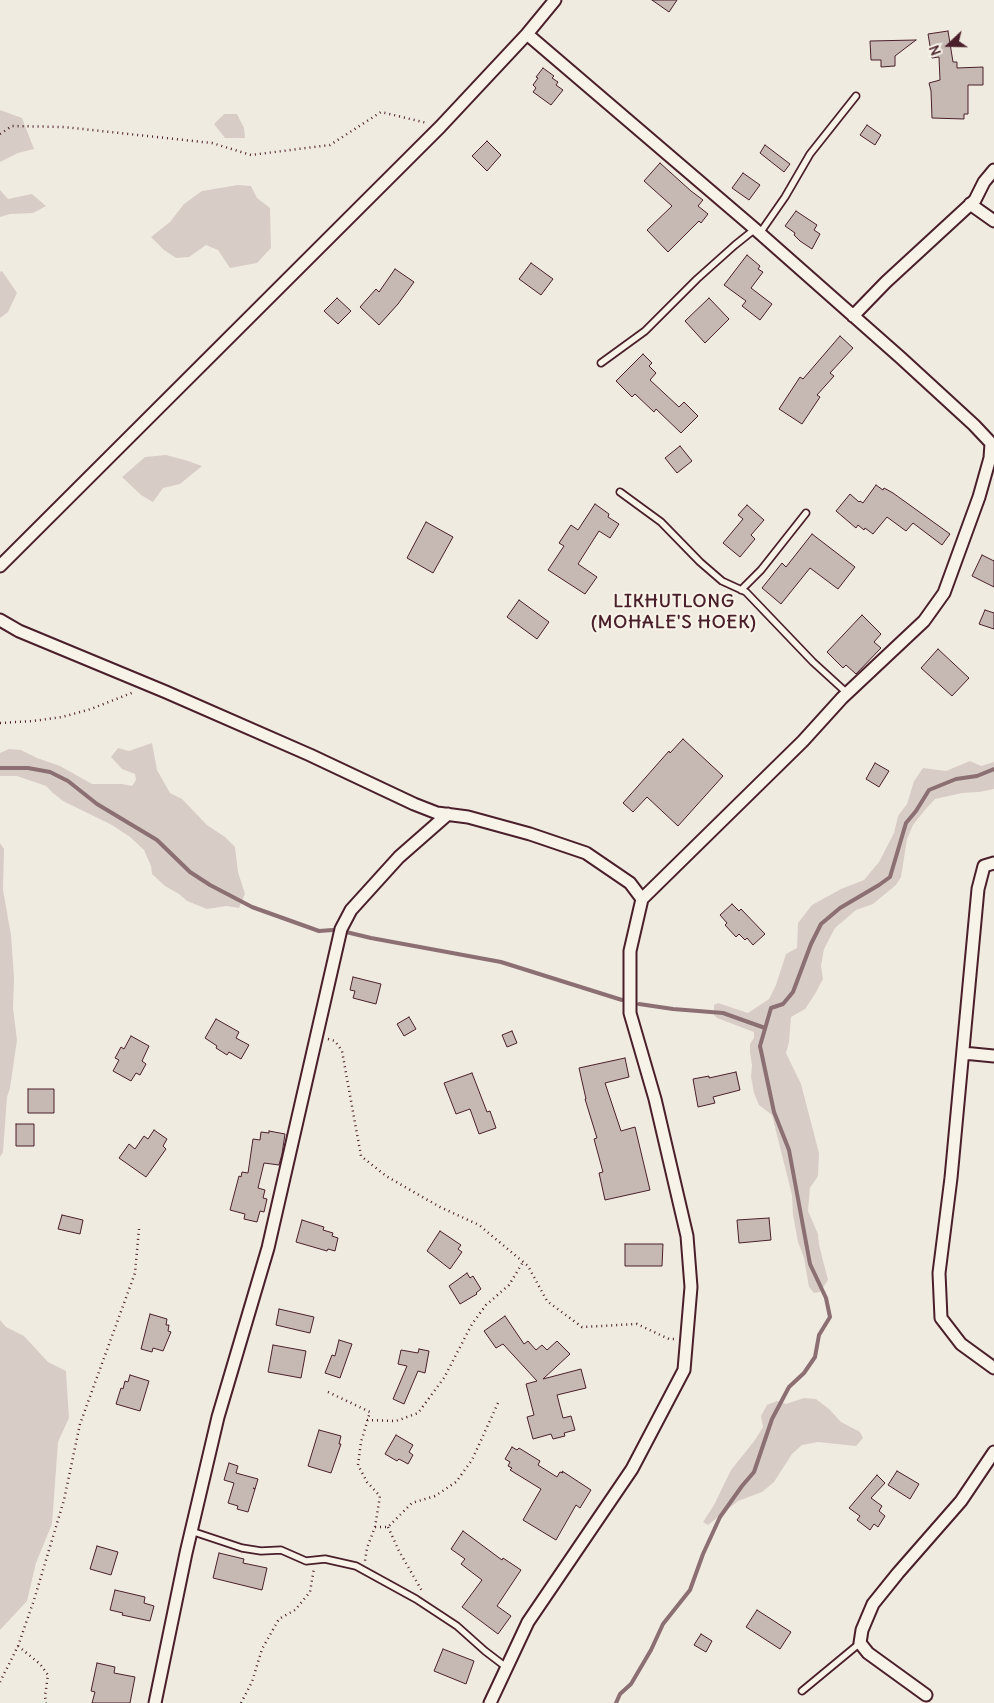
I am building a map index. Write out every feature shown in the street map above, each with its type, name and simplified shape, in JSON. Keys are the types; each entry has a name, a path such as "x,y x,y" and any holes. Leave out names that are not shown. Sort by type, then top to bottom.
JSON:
{"street":[{"path":"0,566 440,127 527,34 555,0"},
{"path":"490,1703 528,1622 632,1469 684,1370 691,1287 687,1236 655,1099 630,1013 630,951 642,899 803,741 847,693 924,621 944,593 979,496 993,442 758,231 527,34"},
{"path":"853,316 886,282 975,200 984,182 994,170"},
{"path":"970,204 994,221"},
{"path":"0,620 19,631 310,754 414,804 437,813 468,817 530,834 586,853 630,883 642,899"},
{"path":"155,1703 191,1531 218,1417 268,1248 341,929 351,910 399,857 448,814"},
{"path":"994,863 984,866 978,889 951,1178 940,1272 941,1318 961,1344 994,1368"},
{"path":"962,1052 994,1056"},
{"path":"926,1694 868,1653 860,1643 862,1630 873,1604 961,1501 994,1452"}],"lane":[{"path":"601,363 645,331 697,279 758,231 786,197 810,154 856,96"},
{"path":"620,492 661,522 700,562 722,581 746,592 812,662 847,693"},
{"path":"740,590 760,570 806,513"},
{"path":"191,1531 242,1548 261,1551 281,1550 306,1561 333,1561 356,1566 422,1603 457,1626 506,1667"},
{"path":"802,1691 860,1643"}],"path":[{"path":"0,134 12,126 64,127 212,143 251,154 330,145 381,112 412,118 440,127"},
{"path":"0,723 62,717 91,709 152,686"},
{"path":"317,1035 335,1041 342,1051 361,1156 386,1176 440,1207 479,1225 528,1266 547,1301 582,1327 637,1324 669,1339 686,1339"},
{"path":"0,1682 18,1646 34,1600 64,1500 80,1424 135,1273 140,1229"},
{"path":"367,1420 396,1421 418,1413 444,1378 472,1324 486,1304 509,1285 523,1262"},
{"path":"328,1392 370,1412 361,1442 358,1465 368,1482 380,1496 374,1527 366,1548 364,1570"},
{"path":"374,1527 388,1527 412,1503 435,1496 456,1482 472,1460 498,1403"},
{"path":"388,1527 399,1551 422,1591 422,1603"},
{"path":"241,1703 252,1682 262,1648 279,1619 295,1610 310,1592 315,1560"},
{"path":"18,1646 40,1664 48,1674 46,1703"}],"shaded area":[{"path":"0,110 22,118 34,149 18,153 0,162"},
{"path":"224,114 237,114 244,128 245,138 225,138 214,124"},
{"path":"238,185 251,186 257,198 270,208 271,248 257,263 230,268 218,250 206,245 189,257 176,258 164,250 151,237 170,222 184,204 202,191"},
{"path":"0,190 8,199 32,194 46,206 33,213 10,214 0,217"},
{"path":"2,271 17,293 8,312 0,318 0,272"},
{"path":"166,455 202,466 180,484 163,488 153,502 141,495 122,477 145,457"},
{"path":"152,743 157,770 170,793 182,799 207,825 225,837 235,847 238,872 245,894 239,908 226,906 207,909 187,901 165,886 152,874 151,866 144,850 130,837 112,825 63,801 46,786 17,776 0,776 0,753 9,749 21,750 60,766 92,784 132,786 136,780 135,774 122,769 111,757 118,748 129,751"},
{"path":"970,761 981,766 994,762 994,789 935,799 924,811 913,825 907,839 901,877 896,885 873,904 856,910 835,928 824,949 821,966 823,979 805,1009 791,1017 786,1053 801,1084 819,1153 818,1176 810,1188 808,1211 818,1234 828,1280 820,1292 814,1293 809,1287 804,1258 798,1242 793,1215 792,1195 772,1115 759,1105 754,1093 751,1077 750,1044 754,1038 754,1032 717,1018 714,1015 714,1005 718,1003 748,1013 769,999 776,985 786,954 797,948 798,923 812,905 841,889 864,880 879,862 894,833 898,816 907,804 914,781 923,768 946,771"},
{"path":"0,843 4,849 3,890 11,935 14,978 13,1008 17,1040 7,1097 3,1152 0,1157"},
{"path":"0,1320 6,1327 24,1336 48,1362 66,1371 69,1418 58,1442 52,1524 36,1563 27,1601 0,1630"},
{"path":"804,1398 816,1399 841,1422 860,1432 863,1438 856,1446 818,1442 802,1445 792,1454 774,1482 762,1492 738,1501 708,1525 703,1522 714,1505 731,1470 763,1427 761,1416 767,1405 777,1401 786,1404"}],"building":[{"path":"652,0 677,0 669,12"},
{"path":"948,31 953,62 957,62 957,68 983,67 983,85 968,85 968,114 964,114 964,119 932,118 929,83 940,80 939,57 932,58 928,34"},
{"path":"916,40 895,56 895,66 881,67 881,60 871,60 870,41"},
{"path":"543,68 554,76 552,78 558,82 556,85 563,90 551,105 533,92 536,88 533,85 538,78 536,77"},
{"path":"867,125 881,135 875,145 860,135"},
{"path":"487,141 501,155 487,171 472,156"},
{"path":"765,145 790,164 784,172 760,153"},
{"path":"660,163 703,200 698,206 708,214 701,223 699,221 668,252 647,230 672,206 644,181"},
{"path":"743,173 760,185 749,200 732,188"},
{"path":"796,211 817,225 814,230 820,234 812,249 800,241 794,235 795,233 785,226"},
{"path":"747,255 760,266 758,269 763,272 751,288 772,304 760,320 742,306 746,301 724,285"},
{"path":"531,263 553,279 541,295 519,279"},
{"path":"395,269 414,282 379,325 360,307 376,289 379,292"},
{"path":"337,298 351,311 338,324 324,311"},
{"path":"709,298 729,319 705,343 685,321"},
{"path":"840,336 853,348 830,373 834,376 817,395 820,397 802,424 779,409 800,377 803,379"},
{"path":"643,354 652,363 649,366 656,373 650,380 679,407 684,402 698,416 681,433 656,409 654,412 635,394 632,397 616,381"},
{"path":"680,446 692,461 677,473 665,458"},
{"path":"876,485 883,490 884,488 893,493 950,534 942,545 913,523 906,531 887,517 873,534 858,525 856,528 836,511 850,494 863,503"},
{"path":"595,504 609,514 608,517 619,524 610,538 599,531 578,564 597,577 585,594 548,570 564,546 559,543 571,525 578,530"},
{"path":"747,505 764,520 751,535 755,539 740,557 723,543 743,519 738,515"},
{"path":"426,522 453,537 433,573 407,558"},
{"path":"812,534 855,567 838,589 810,568 781,604 762,588 782,563 786,567"},
{"path":"982,555 994,561 994,587 972,576"},
{"path":"519,600 549,622 537,639 507,617"},
{"path":"985,610 994,613 994,629 979,624"},
{"path":"862,615 881,634 874,642 881,648 856,674 846,665 843,668 827,652"},
{"path":"938,649 969,678 952,696 921,668"},
{"path":"683,739 723,776 678,826 647,797 633,812 623,803 669,751 670,753"},
{"path":"875,763 889,771 879,787 866,779"},
{"path":"732,904 739,911 741,909 765,934 753,945 747,938 745,940 739,934 736,937 725,925 727,923 720,915"},
{"path":"353,977 381,984 376,1004 353,998 355,991 350,990"},
{"path":"409,1017 416,1029 404,1036 397,1024"},
{"path":"216,1019 239,1032 236,1038 249,1045 241,1059 229,1052 227,1055 205,1038"},
{"path":"512,1031 517,1043 507,1047 502,1035"},
{"path":"131,1036 149,1046 142,1061 146,1064 140,1075 136,1073 131,1081 113,1071 119,1060 115,1058 121,1047 124,1049"},
{"path":"625,1058 629,1077 605,1083 621,1131 635,1127 650,1190 605,1200 599,1173 603,1172 594,1139 597,1138 585,1099 579,1068"},
{"path":"736,1072 740,1090 713,1097 715,1103 698,1107 693,1079 709,1076 709,1078"},
{"path":"472,1073 487,1112 490,1111 496,1128 479,1134 470,1109 456,1114 444,1083"},
{"path":"28,1089 54,1089 54,1113 28,1113"},
{"path":"16,1124 34,1124 34,1146 16,1146"},
{"path":"154,1130 167,1139 163,1146 166,1149 146,1177 119,1158 129,1144 135,1149 144,1136 148,1139"},
{"path":"269,1131 285,1134 279,1165 264,1163 258,1188 265,1190 263,1198 267,1199 264,1212 260,1211 257,1222 244,1219 245,1214 230,1210 239,1176 241,1177 242,1172 248,1173 253,1139 260,1140 261,1132 269,1133"},
{"path":"62,1215 83,1220 80,1234 58,1229"},
{"path":"769,1218 771,1240 739,1243 737,1220"},
{"path":"302,1220 324,1227 323,1230 333,1233 332,1236 338,1238 335,1251 328,1249 327,1251 296,1242"},
{"path":"440,1231 461,1245 458,1249 462,1252 450,1269 427,1251"},
{"path":"625,1244 663,1244 662,1266 625,1266"},
{"path":"467,1273 470,1278 473,1276 481,1289 477,1294 460,1304 449,1286"},
{"path":"279,1309 314,1317 310,1333 276,1325"},
{"path":"150,1314 167,1319 166,1325 169,1325 168,1331 171,1332 163,1351 153,1348 152,1352 141,1349"},
{"path":"505,1316 524,1344 528,1341 536,1350 542,1345 547,1350 557,1341 570,1354 543,1379 581,1369 586,1388 557,1395 563,1418 571,1416 575,1430 564,1433 565,1436 553,1439 551,1434 533,1439 527,1417 534,1415 526,1384 537,1381 503,1344 496,1348 484,1331"},
{"path":"339,1340 352,1344 340,1378 325,1373 332,1355 335,1356"},
{"path":"273,1345 306,1351 301,1378 268,1372"},
{"path":"419,1349 429,1351 425,1373 418,1371 404,1404 393,1399 407,1366 398,1364 401,1350 418,1353"},
{"path":"130,1375 149,1381 140,1411 116,1404 121,1388 123,1389 125,1381 128,1382"},
{"path":"319,1430 341,1436 339,1444 341,1444 331,1473 308,1466"},
{"path":"396,1435 413,1445 409,1452 413,1455 408,1464 399,1459 397,1461 385,1454"},
{"path":"512,1447 517,1450 519,1448 540,1461 538,1465 557,1477 560,1472 563,1473 562,1471 591,1490 580,1508 576,1505 556,1540 523,1520 541,1489 510,1470 512,1468 508,1466 510,1462 505,1459"},
{"path":"229,1463 238,1466 236,1473 258,1479 248,1512 237,1509 238,1506 228,1503 234,1483 224,1480"},
{"path":"897,1471 919,1484 910,1499 888,1485"},
{"path":"877,1475 885,1483 871,1498 882,1506 879,1511 885,1516 878,1527 874,1524 870,1530 857,1520 860,1516 849,1508"},
{"path":"463,1531 502,1560 503,1558 521,1570 497,1606 511,1616 498,1634 462,1607 482,1580 461,1564 465,1559 451,1549"},
{"path":"97,1546 118,1552 111,1575 90,1569"},
{"path":"219,1553 244,1559 243,1563 267,1568 262,1590 213,1578"},
{"path":"115,1590 145,1597 144,1603 154,1606 150,1621 122,1615 123,1613 110,1610"},
{"path":"757,1610 791,1632 780,1649 746,1627"},
{"path":"701,1634 712,1641 706,1652 694,1645"},
{"path":"443,1649 474,1661 466,1684 434,1671"},
{"path":"97,1663 115,1667 114,1673 135,1677 130,1703 92,1703 95,1692 91,1691"}],"waterway":[{"path":"0,768 28,768 50,772 68,781 97,804 157,840 190,872 210,885 252,907 319,931 333,930"},
{"path":"616,1703 620,1694 631,1684 651,1650 663,1624 690,1590 703,1554 720,1517 754,1472 772,1419 789,1387 804,1373 815,1357 819,1335 830,1317 826,1298 810,1264 789,1150 774,1112 760,1046 771,1008 783,1004 793,992 811,944 821,924 840,908 890,877 906,823 929,790 956,779 977,776 994,769"},
{"path":"346,932 501,962 622,1000"},
{"path":"639,1004 723,1013 765,1028"}],"district":[{"name":"LIKHUTLONG (MOHALE'S HOEK)","path":"674,612"}]}
